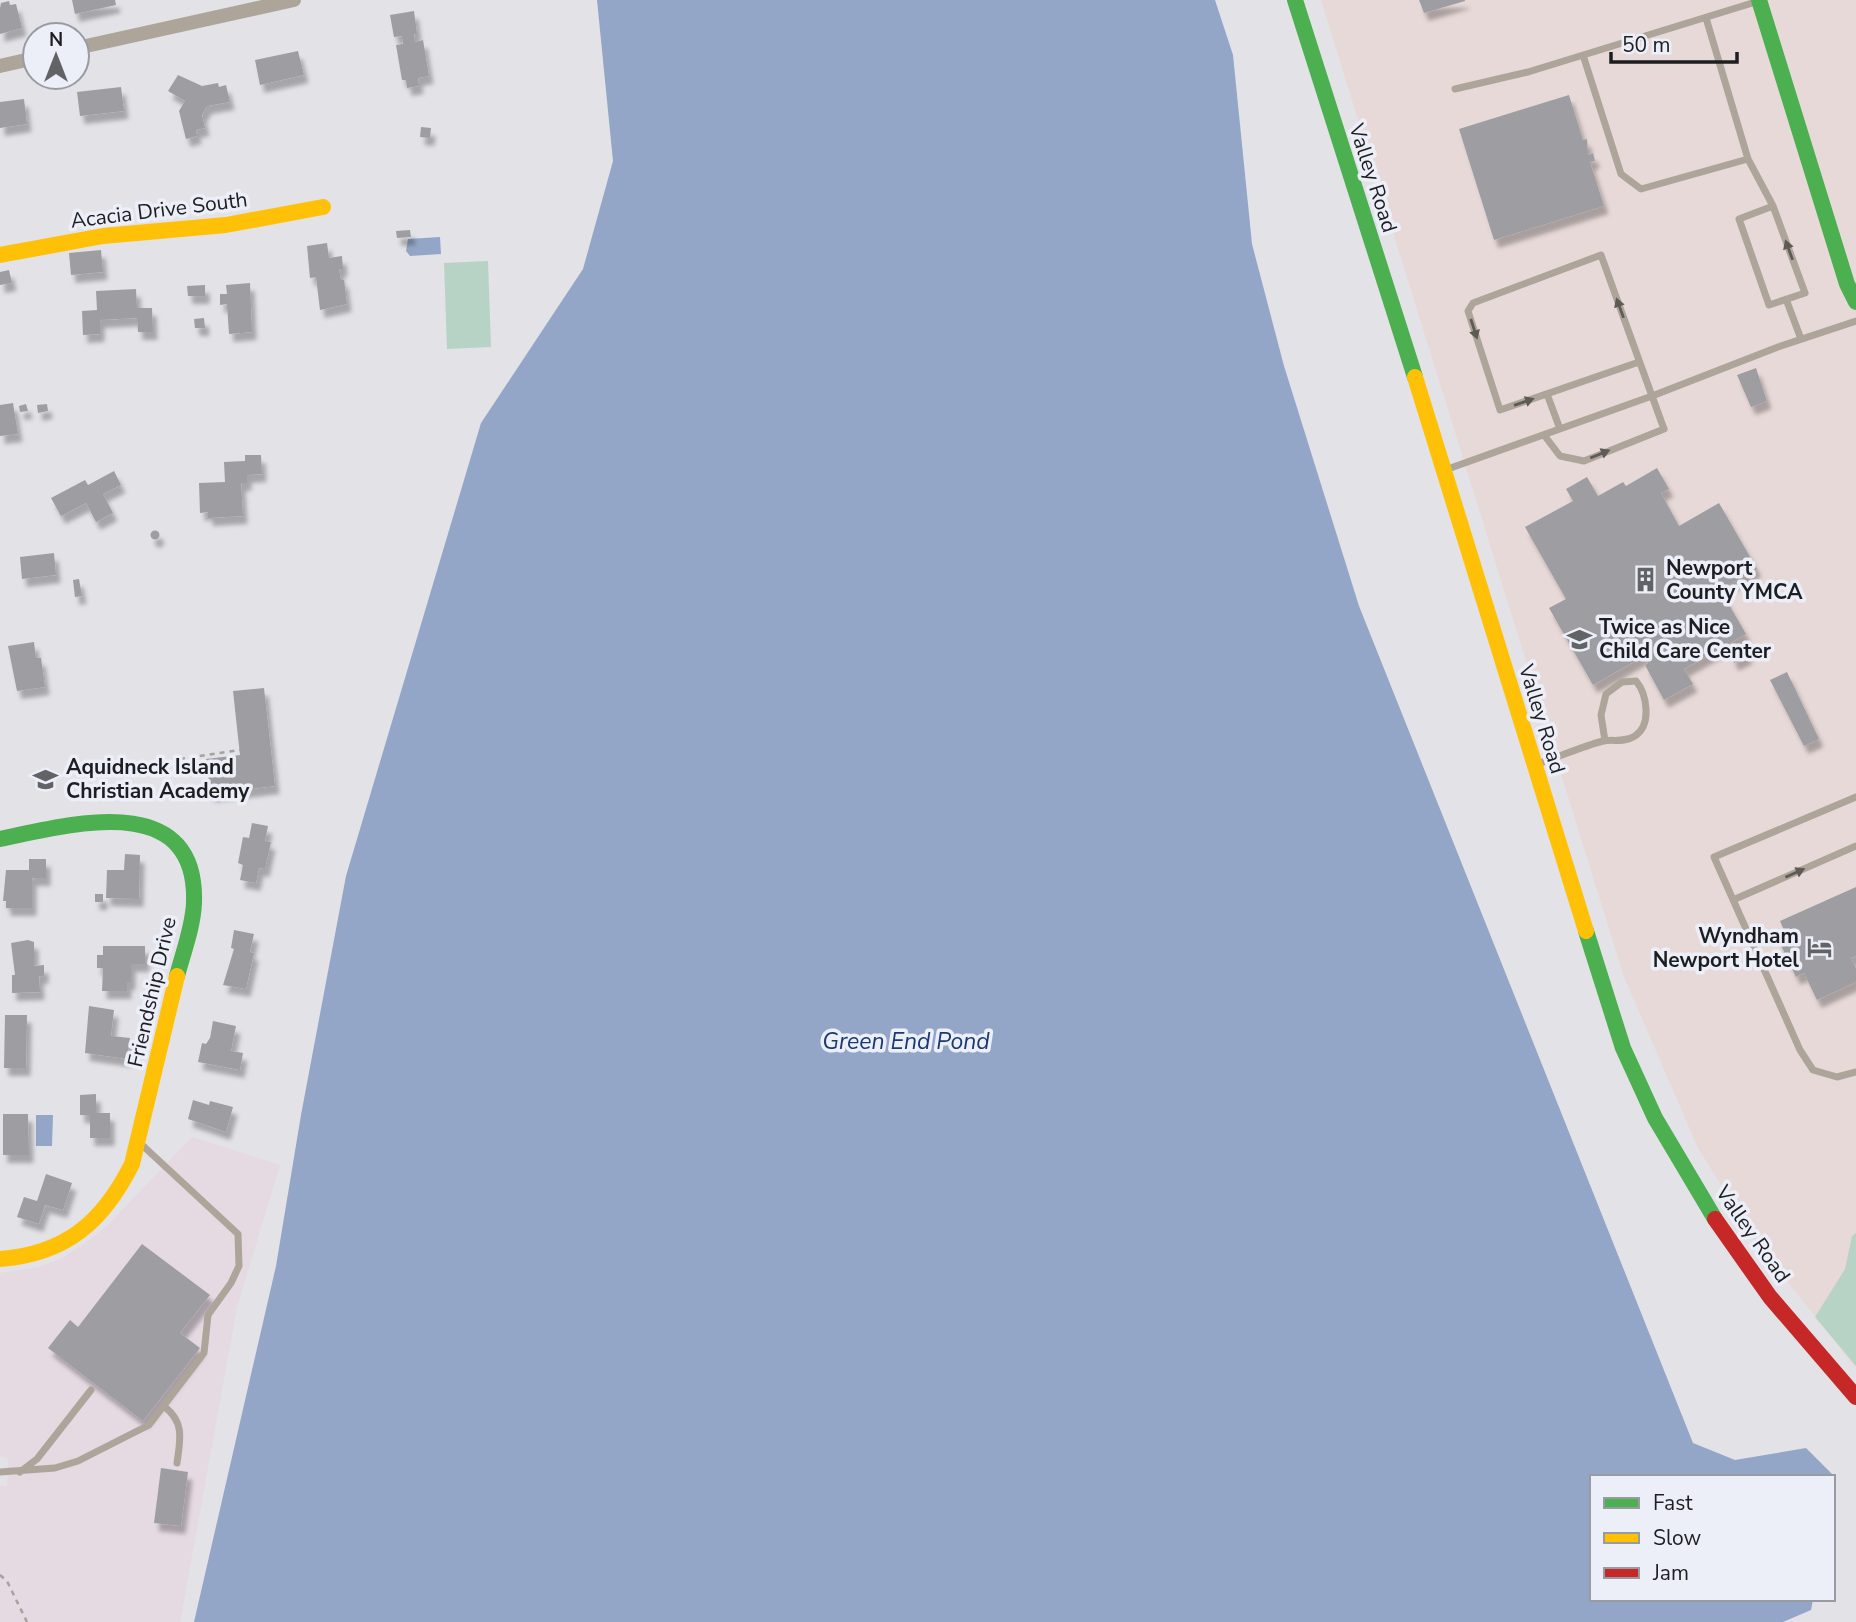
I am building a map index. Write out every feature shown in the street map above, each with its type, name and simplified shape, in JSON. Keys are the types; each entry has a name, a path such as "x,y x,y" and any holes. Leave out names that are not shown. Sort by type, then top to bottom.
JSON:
{"main road":[{"name":"Valley Road","path":"1295,0 1623,1048 1655,1118 1712,1216 1740,1258 1856,1397"},
{"path":"1760,0 1847,284 1856,302"},
{"name":"Acacia Drive South","path":"0,255 103,236 226,225 323,207"},
{"name":"Friendship Drive","path":"0,839 103,820 131,820 162,832 184,857 195,890 193,912 138,1141 124,1183 93,1220 55,1248 32,1256 0,1259"}],"street":[{"path":"91,45 294,0"},
{"path":"0,66 21,61"}],"lane":[{"path":"1455,89 1583,55 1760,0"},
{"path":"1706,18 1748,159 1773,206 1805,293 1769,305 1739,219 1773,206"},
{"path":"1583,55 1621,174 1641,189 1748,159"},
{"path":"1545,435 1560,456 1584,461 1664,429 1601,255 1473,303 1468,312 1500,410 1639,362"},
{"path":"1786,299 1801,339"},
{"path":"1444,470 1856,321"},
{"path":"1547,394 1560,429"},
{"path":"1533,765 1605,741 1621,741 1636,736 1643,727 1647,707 1636,681 1622,682 1606,694 1601,715 1605,741"},
{"path":"1856,797 1714,857 1800,1050 1813,1070 1837,1077 1856,1072"},
{"path":"1733,900 1856,846"},
{"path":"0,1472 55,1468 78,1461 149,1425 204,1353 208,1315 231,1283 241,1250 238,1234 221,1214 138,1141"},
{"path":"19,1472 37,1459 91,1390"},
{"path":"165,1407 179,1421 181,1430 177,1464"}],"path":[{"path":"180,759 240,750"},
{"path":"0,1575 6,1581 27,1622"}],"shaded area":[{"path":"1321,0 1856,0 1856,1368 1759,1246 1698,1148 1624,977"},
{"path":"192,1137 280,1165 237,1307 180,1622 0,1622 0,1486 7,1486 8,1459 0,1456 0,1273 40,1267 62,1258 85,1243 108,1225"}],"green space":[{"path":"488,261 491,347 447,349 444,263"},
{"path":"1856,1233 1856,1366 1815,1317 1845,1269 1852,1236"}],"water":[{"name":"Green End Pond","path":"597,0 1215,0 1233,55 1252,244 1284,366 1359,606 1693,1443 1735,1460 1806,1448 1832,1474 1590,1475 1590,1601 1813,1601 1811,1610 1783,1622 194,1622 276,1266 346,876 481,423 583,269 613,161"},
{"path":"440,237 441,254 410,256 406,251 408,239"},
{"path":"36,1115 53,1115 52,1146 36,1146"}],"building":[{"path":"72,0 115,0 116,5 75,14"},
{"path":"1419,0 1465,0 1465,1 1424,13"},
{"path":"9,1 10,5 16,4 21,28 0,34 1,3"},
{"path":"414,11 417,34 414,34 415,42 423,40 429,76 418,78 419,86 407,88 406,80 402,80 396,45 403,44 402,36 394,37 390,15"},
{"path":"298,51 304,75 260,85 255,60"},
{"path":"178,75 202,86 218,83 219,87 226,85 230,102 207,106 202,115 205,128 196,130 197,136 186,139 179,111 185,101 168,91"},
{"path":"121,87 124,111 80,116 77,92"},
{"path":"1569,95 1583,140 1587,139 1588,155 1593,153 1595,161 1590,162 1604,206 1494,240 1459,129"},
{"path":"24,99 27,124 0,128 0,102"},
{"path":"421,127 431,128 430,138 420,137"},
{"path":"410,230 411,237 397,238 396,231"},
{"path":"327,243 329,258 342,256 343,269 339,269 341,280 344,280 347,304 320,310 316,277 310,278 307,246"},
{"path":"101,250 103,272 71,275 69,253"},
{"path":"9,270 12,283 0,285 0,272"},
{"path":"250,283 252,332 229,334 227,304 220,305 220,294 227,294 226,285"},
{"path":"205,285 205,296 188,296 187,286"},
{"path":"136,289 137,308 152,308 153,332 138,332 137,318 100,320 100,334 83,335 82,311 97,310 96,291"},
{"path":"204,318 205,328 195,328 194,319"},
{"path":"1756,368 1767,401 1751,407 1737,375"},
{"path":"13,403 18,434 0,436 0,405"},
{"path":"26,404 28,411 20,412 19,406"},
{"path":"47,404 48,411 38,413 37,405"},
{"path":"245,455 261,455 262,474 247,475 247,483 241,483 243,516 208,518 208,512 200,513 199,483 225,482 224,462 245,461"},
{"name":"Newport County YMCA","path":"1657,468 1669,489 1661,493 1679,526 1719,503 1757,569 1716,592 1720,598 1724,596 1746,634 1684,669 1693,684 1664,700 1645,665 1648,663 1644,656 1593,685 1549,608 1566,599 1525,527 1573,501 1566,489 1587,477 1598,496 1623,482 1626,486"},
{"path":"114,471 121,485 103,494 113,513 96,522 86,503 61,516 51,498 85,480 88,485"},
{"path":"155,530 160,535 155,540 150,535"},
{"path":"54,553 56,575 22,579 20,557"},
{"path":"79,579 82,596 75,597 73,580"},
{"path":"34,642 36,658 41,658 45,687 17,691 8,646"},
{"path":"1744,647 1748,656 1734,663 1730,654"},
{"path":"1787,672 1819,739 1804,746 1770,680"},
{"path":"264,688 275,786 210,794 206,759 240,755 233,691"},
{"path":"252,823 268,826 265,841 271,842 265,869 259,868 256,883 240,880 243,865 238,863 243,837 249,838"},
{"path":"125,854 140,855 139,899 106,898 107,870 124,870"},
{"path":"29,859 46,859 46,878 32,878 32,908 6,908 6,901 3,901 6,870 29,870"},
{"name":"Wyndham Newport Hotel","path":"1856,887 1856,956 1851,958 1856,968 1856,982 1817,1000 1804,973 1796,977 1778,939 1786,935 1780,921"},
{"path":"95,894 103,894 103,902 95,902"},
{"path":"234,930 254,934 250,952 254,953 246,989 223,985 234,949 231,948"},
{"path":"28,940 34,942 34,966 44,965 44,976 39,976 40,992 12,993 12,975 15,975 11,943"},
{"path":"103,946 145,946 145,964 131,964 131,982 127,982 127,991 102,991 103,968 97,968 97,955 103,955"},
{"path":"89,1006 114,1010 111,1036 130,1038 127,1059 85,1053"},
{"path":"5,1015 27,1015 26,1068 4,1068"},
{"path":"213,1021 236,1026 231,1051 243,1053 240,1070 198,1062 202,1043 206,1044 210,1038"},
{"path":"96,1094 96,1113 110,1113 110,1138 90,1138 90,1115 80,1115 80,1095"},
{"path":"193,1100 209,1105 210,1101 233,1107 226,1132 188,1119"},
{"path":"3,1114 28,1114 29,1155 3,1155"},
{"path":"46,1174 72,1183 63,1210 45,1205 39,1224 17,1217 24,1197 37,1201"},
{"path":"142,1244 210,1295 180,1333 200,1348 143,1421 48,1348 70,1320 78,1327"},
{"path":"161,1468 188,1472 181,1526 154,1523"}],"traffic: fast":[{"path":"1295,0 1415,377"},
{"path":"1759,0 1847,284 1856,302"},
{"path":"0,839 60,827 124,823 152,829 175,843 190,867 194,903 190,931 177,976"},
{"path":"1586,931 1623,1048 1655,1118 1715,1219"}],"traffic: slow":[{"path":"0,255 103,236 226,225 323,207"},
{"path":"1415,377 1586,931"},
{"path":"0,1259 23,1256 63,1242 95,1218 121,1185 132,1164 177,976"}],"traffic: jam":[{"path":"1715,1219 1770,1297 1856,1397"}],"place":[{"name":"Newport County YMCA","path":"1646,580"},
{"name":"Twice as Nice Child Care Center","path":"1579,639"},
{"name":"Aquidneck Island Christian Academy","path":"46,779"},
{"name":"Wyndham Newport Hotel","path":"1819,948"}]}
